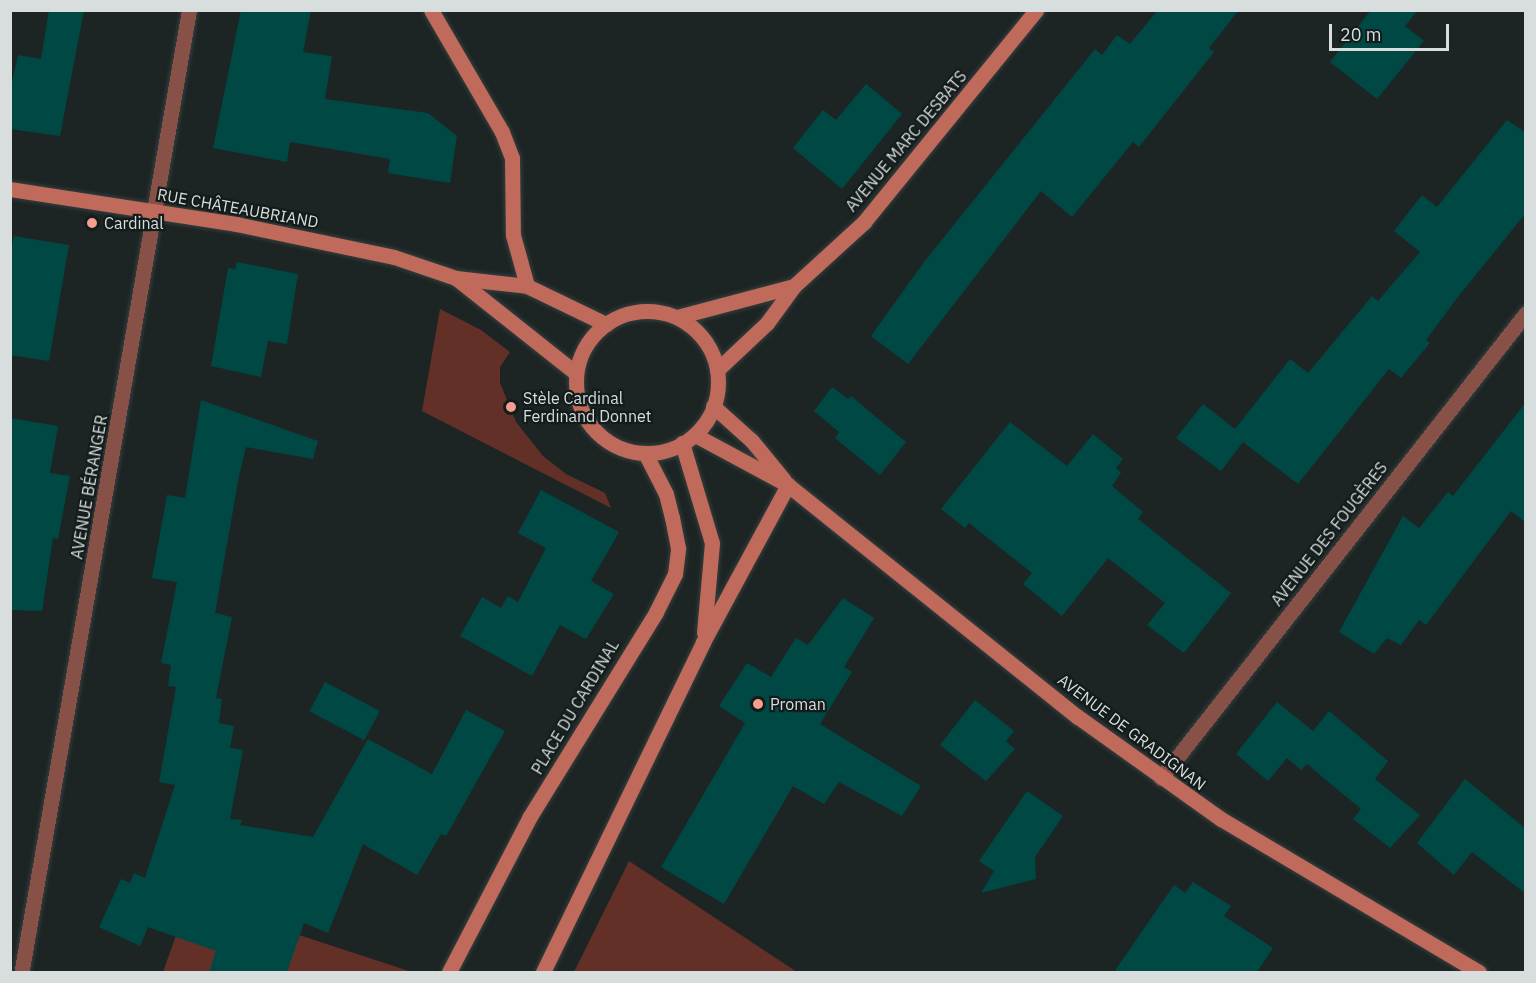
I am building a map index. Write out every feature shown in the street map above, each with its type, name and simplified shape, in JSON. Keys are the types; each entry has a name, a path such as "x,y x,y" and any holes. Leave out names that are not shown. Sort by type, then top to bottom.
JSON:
{"main road":[{"path":"432,10 502,132 512,158 513,235 527,286"},
{"name":"AVENUE MARC DESBATS","path":"717,370 767,323 794,286 864,222 1036,10"},
{"name":"RUE CHÂTEAUBRIAND","path":"10,189 156,211 394,257 456,278 527,286 606,324"},
{"name":"RUE CHÂTEAUBRIAND","path":"456,278 576,373"},
{"name":"AVENUE MARC DESBATS","path":"677,317 794,286"},
{"path":"641,311 677,317 703,339 717,370 713,406 688,439 645,453 608,442 593,429 582,412 576,373 591,337 606,324 641,311"},
{"name":"AVENUE DE GRADIGNAN","path":"713,406 752,441 788,484 1077,717 1221,819 1479,972"},
{"path":"688,439 712,543 703,642"},
{"name":"AVENUE DE GRADIGNAN","path":"688,439 788,484"},
{"name":"PLACE DU CARDINAL","path":"449,972 529,818 656,612 675,574 678,548 672,518 666,494 645,453"},
{"path":"543,972 703,642 788,484"}],"street":[{"name":"AVENUE BÉRANGER","path":"21,969 156,211 189,10"},
{"name":"AVENUE DES FOUGÈRES","path":"1161,778 1526,313"}],"shaded area":[{"path":"440,309 481,330 510,352 500,367 500,383 516,422 543,456 566,474 605,493 611,508 422,411"},
{"path":"629,861 797,972 574,972"},
{"path":"189,899 412,972 163,972"}],"building":[{"path":"49,10 84,10 60,136 10,129 10,91 18,55 41,59"},
{"path":"241,10 311,10 303,52 332,56 325,99 428,113 457,136 450,183 388,173 390,159 290,142 287,162 213,148"},
{"path":"1158,10 1239,10 1209,48 1214,52 1139,147 1133,142 1072,217 1041,191 908,364 871,336 924,262 1095,49 1102,55 1117,35 1130,44"},
{"path":"1371,10 1418,10 1405,26 1424,41 1377,99 1330,62"},
{"path":"866,84 902,114 842,189 793,148 823,110 836,120"},
{"path":"1507,120 1526,133 1526,213 1457,298 1426,340 1430,343 1401,378 1389,369 1298,484 1243,442 1221,471 1176,438 1203,404 1235,429 1290,359 1308,373 1372,296 1378,301 1420,252 1394,231 1422,195 1437,207"},
{"path":"14,236 69,245 49,361 10,355 10,257"},
{"path":"237,262 298,274 287,344 268,341 261,377 211,366 228,268 235,269"},
{"path":"832,387 848,399 851,396 906,442 880,475 835,438 839,432 814,411"},
{"path":"201,400 318,441 313,459 246,447 239,476 215,613 232,617 216,698 222,699 219,723 234,726 230,748 243,750 230,819 242,820 240,825 313,837 368,739 432,774 466,710 505,731 446,836 441,834 417,875 363,844 328,933 304,923 287,972 209,972 216,951 148,927 140,946 99,927 121,879 130,883 134,873 145,878 175,785 159,782 176,687 168,686 171,665 161,663 177,582 152,578 167,495 185,498"},
{"path":"1526,402 1526,523 1511,511 1426,625 1419,620 1401,645 1387,638 1374,654 1339,632 1403,516 1419,528 1448,492 1453,496"},
{"path":"10,418 58,426 50,473 70,476 58,539 53,538 42,611 10,610"},
{"path":"1010,422 1067,466 1093,434 1123,459 1116,468 1121,473 1112,486 1143,512 1138,519 1231,593 1184,653 1147,625 1165,603 1108,558 1062,616 1023,584 1032,573 969,523 965,528 941,509"},
{"path":"541,490 619,532 591,581 614,594 586,639 560,625 532,676 460,636 482,597 501,608 508,596 518,602 546,548 518,533"},
{"path":"843,598 874,618 844,667 852,672 820,724 921,786 902,816 839,782 824,804 793,786 724,904 661,867 745,723 719,706 747,663 771,677 796,638 808,645"},
{"path":"325,682 380,711 364,740 310,711"},
{"path":"975,700 1014,731 1006,741 1015,749 986,781 940,745"},
{"path":"1277,702 1313,731 1329,711 1388,761 1375,779 1420,815 1390,848 1353,819 1361,809 1307,764 1301,770 1287,758 1268,781 1236,754"},
{"path":"1465,779 1526,829 1526,894 1472,852 1454,875 1417,843"},
{"path":"1027,791 1063,816 1035,857 1036,879 981,893 994,871 979,861"},
{"path":"1193,882 1231,906 1224,916 1273,948 1257,972 1114,972 1174,885 1185,893"}],"place":[{"name":"Cardinal","path":"92,223"},
{"name":"Stèle Cardinal Ferdinand Donnet","path":"511,407"},
{"name":"Proman","path":"758,704"}]}
